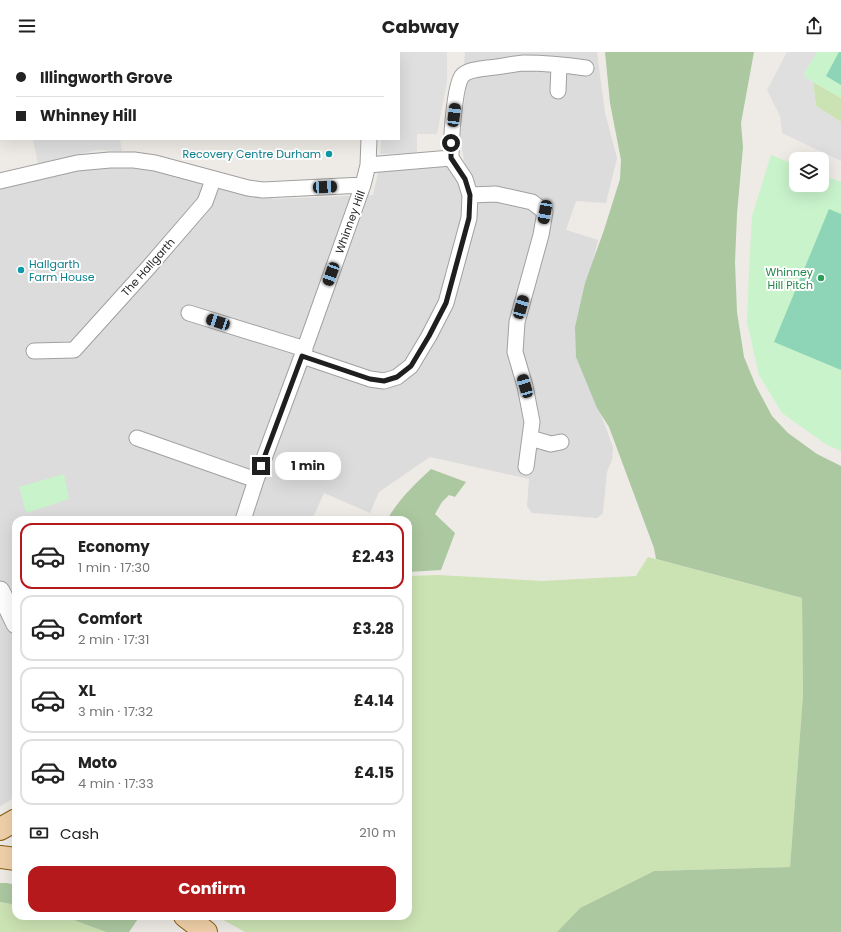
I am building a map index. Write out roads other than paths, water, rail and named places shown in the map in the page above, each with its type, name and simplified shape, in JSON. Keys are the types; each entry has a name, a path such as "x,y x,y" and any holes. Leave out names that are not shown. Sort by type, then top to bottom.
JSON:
{"main road":[{"path":"0,829 12,822"},
{"path":"0,857 12,858"},
{"path":"191,920 206,932"}],"street":[{"path":"189,313 303,353 370,379 384,381 397,377 411,366 446,303 469,218 470,195 465,179 451,158 451,143 456,101 459,82 463,75 473,70 523,63 586,68"},
{"path":"558,91 559,65"},
{"name":"Whinney Hill","path":"244,516 363,185 368,165 370,140"},
{"path":"368,165 451,158"},
{"path":"0,181 77,163 110,160 134,160 155,163 213,180 263,190 363,185"},
{"name":"The Hallgarth","path":"34,351 81,351 148,268 205,202 213,180"},
{"path":"470,195 496,194 532,202 545,212 541,235 517,322 515,345 515,352 525,386 532,422 526,467"},
{"path":"137,438 256,480"},
{"path":"530,438 551,444 561,442"},
{"path":"0,591 12,616"}],"place":[{"name":"Recovery Centre Durham","path":"329,154"},
{"name":"Hallgarth Farm House","path":"21,270"},
{"name":"Whinney Hill Pitch","path":"821,278"}]}
